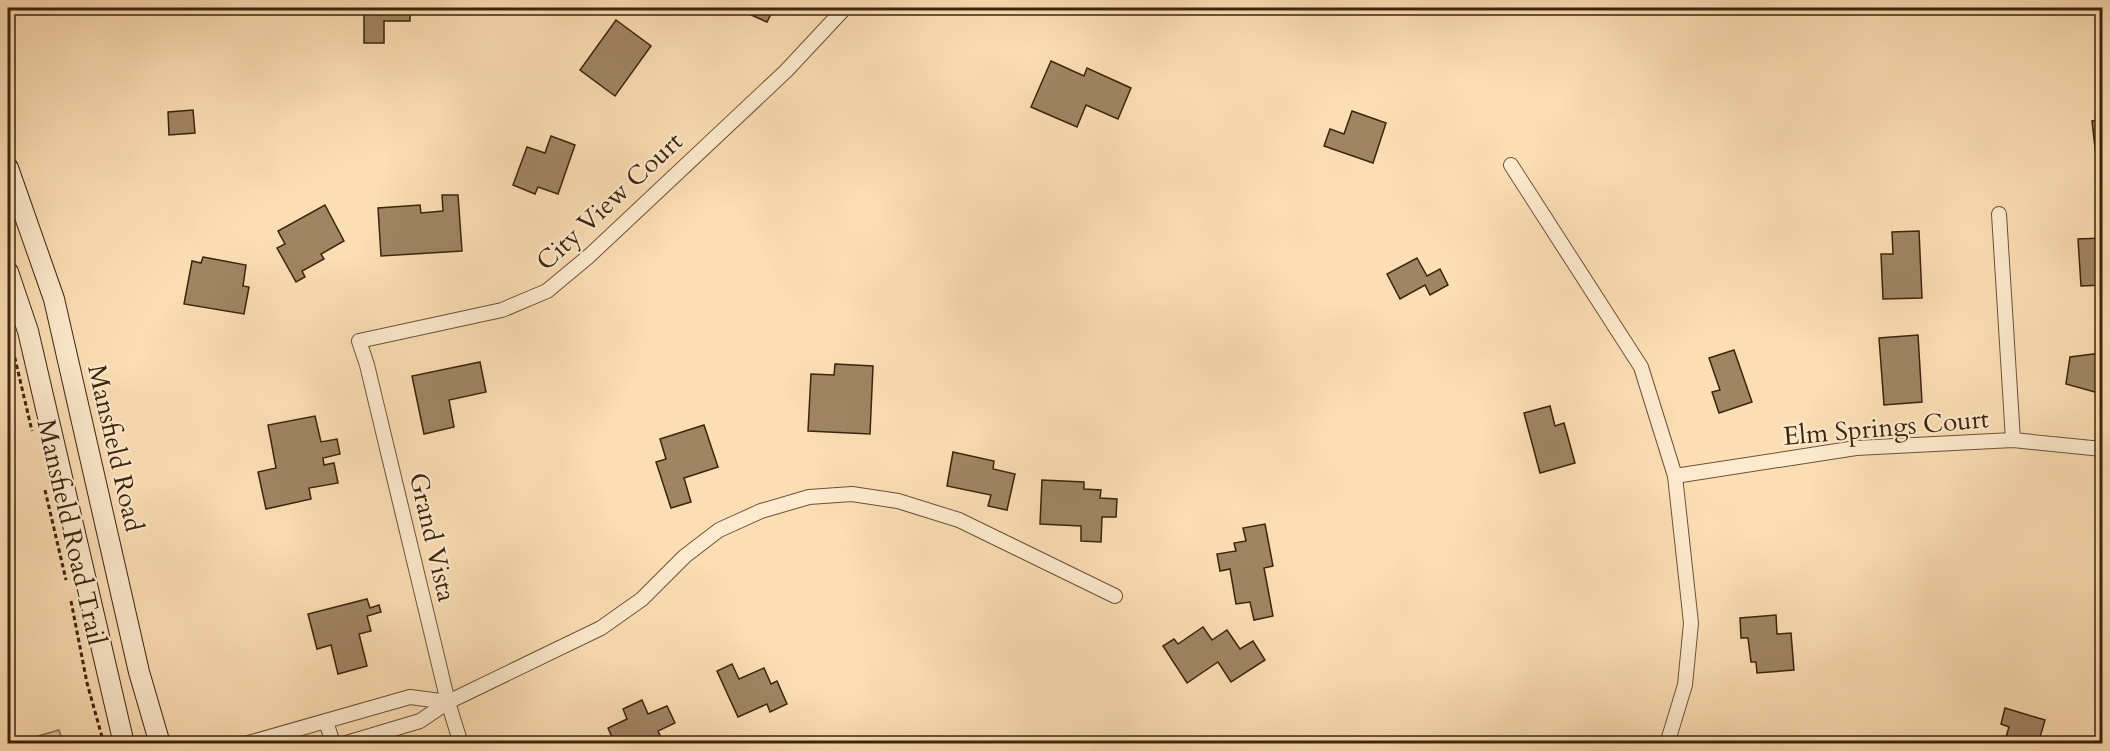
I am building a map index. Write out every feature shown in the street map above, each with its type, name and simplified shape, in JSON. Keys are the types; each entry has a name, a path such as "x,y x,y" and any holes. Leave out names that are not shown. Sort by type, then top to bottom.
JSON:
{"main road":[{"name":"Mansfield Road","path":"8,168 54,299 139,672 160,744"},
{"path":"8,272 28,331 124,744"}],"street":[{"name":"City View Court","path":"359,341 502,310 547,291 589,256 786,71 843,10"},
{"path":"1511,165 1641,367 1675,476 1691,623 1685,685 1667,744"},
{"path":"1999,214 2013,440"},
{"name":"Grand Vista","path":"359,341 376,399 460,744"},
{"name":"Elm Springs Court","path":"1675,476 1856,448 2013,440 2103,448"},
{"path":"343,744 420,721 448,702 601,628 642,598 685,556 719,530 761,511 809,497 852,494 898,501 959,520 1115,596"},
{"path":"245,744 410,697 448,702"},
{"path":"326,721 333,744"}],"path":[{"name":"Mansfield Road Trail","path":"11,341 32,433"},
{"name":"Mansfield Road Trail","path":"45,487 87,683 104,744"}],"shaded area":[{"path":"59,730 63,743 14,743"}],"building":[{"path":"364,8 410,8 410,21 384,21 384,43 364,43"},
{"path":"735,8 774,8 767,22"},
{"path":"616,20 651,46 615,96 580,70"},
{"path":"1051,61 1084,76 1087,68 1131,88 1118,119 1086,105 1077,127 1031,107"},
{"path":"193,110 195,133 169,135 168,112"},
{"path":"1352,111 1386,123 1373,163 1324,146 1330,129 1344,134"},
{"path":"2102,120 2102,164 2097,165 2092,121"},
{"path":"551,136 575,145 558,194 538,187 535,194 513,185 527,147 545,153"},
{"path":"442,195 458,195 462,251 381,256 378,208 420,205 421,213 443,211"},
{"path":"325,205 344,241 321,254 324,259 302,271 305,277 296,282 277,248 285,244 278,231"},
{"path":"1919,231 1922,298 1883,299 1881,254 1893,254 1892,232"},
{"path":"2102,238 2102,285 2081,286 2078,239"},
{"path":"203,257 246,265 243,286 249,287 244,314 184,304 192,261 201,263"},
{"path":"1417,258 1427,276 1440,269 1448,285 1430,295 1425,285 1400,299 1387,274"},
{"path":"1918,335 1922,402 1884,405 1879,338"},
{"path":"2102,348 2102,394 2066,384 2070,357 2101,353"},
{"path":"1734,350 1752,402 1719,413 1712,392 1720,390 1709,358"},
{"path":"480,362 486,392 449,400 454,427 424,434 412,376"},
{"path":"835,364 873,366 870,434 808,431 811,374 834,375"},
{"path":"1550,406 1555,426 1564,423 1575,463 1540,473 1524,413"},
{"path":"315,416 321,442 337,439 340,454 323,458 324,465 334,463 338,483 309,488 311,499 266,509 258,472 276,468 268,425"},
{"path":"704,425 718,467 684,478 691,502 671,508 656,462 666,459 660,439"},
{"path":"953,452 994,461 993,469 1015,474 1007,510 988,506 991,495 947,486"},
{"path":"1042,480 1084,482 1084,489 1101,490 1100,498 1117,499 1116,517 1102,517 1101,542 1081,541 1081,526 1040,524"},
{"path":"1265,524 1273,566 1264,568 1273,616 1254,620 1250,602 1236,604 1230,569 1220,571 1217,554 1236,551 1234,543 1246,541 1243,528"},
{"path":"367,599 370,608 379,605 381,612 367,616 371,631 359,634 367,666 338,674 331,645 317,649 308,614"},
{"path":"1776,615 1777,634 1791,633 1794,670 1757,673 1756,662 1751,662 1748,638 1741,638 1740,618"},
{"path":"1203,627 1212,640 1227,630 1240,649 1253,641 1265,660 1231,682 1218,662 1187,683 1163,646 1174,639 1178,644"},
{"path":"732,664 739,679 764,668 771,684 777,681 787,704 770,712 767,704 738,717 717,671"},
{"path":"642,700 648,714 667,706 675,723 658,731 664,744 615,744 608,728 627,719 623,709"},
{"path":"2005,708 2045,720 2038,744 2004,744 2009,727 2001,724"}]}
